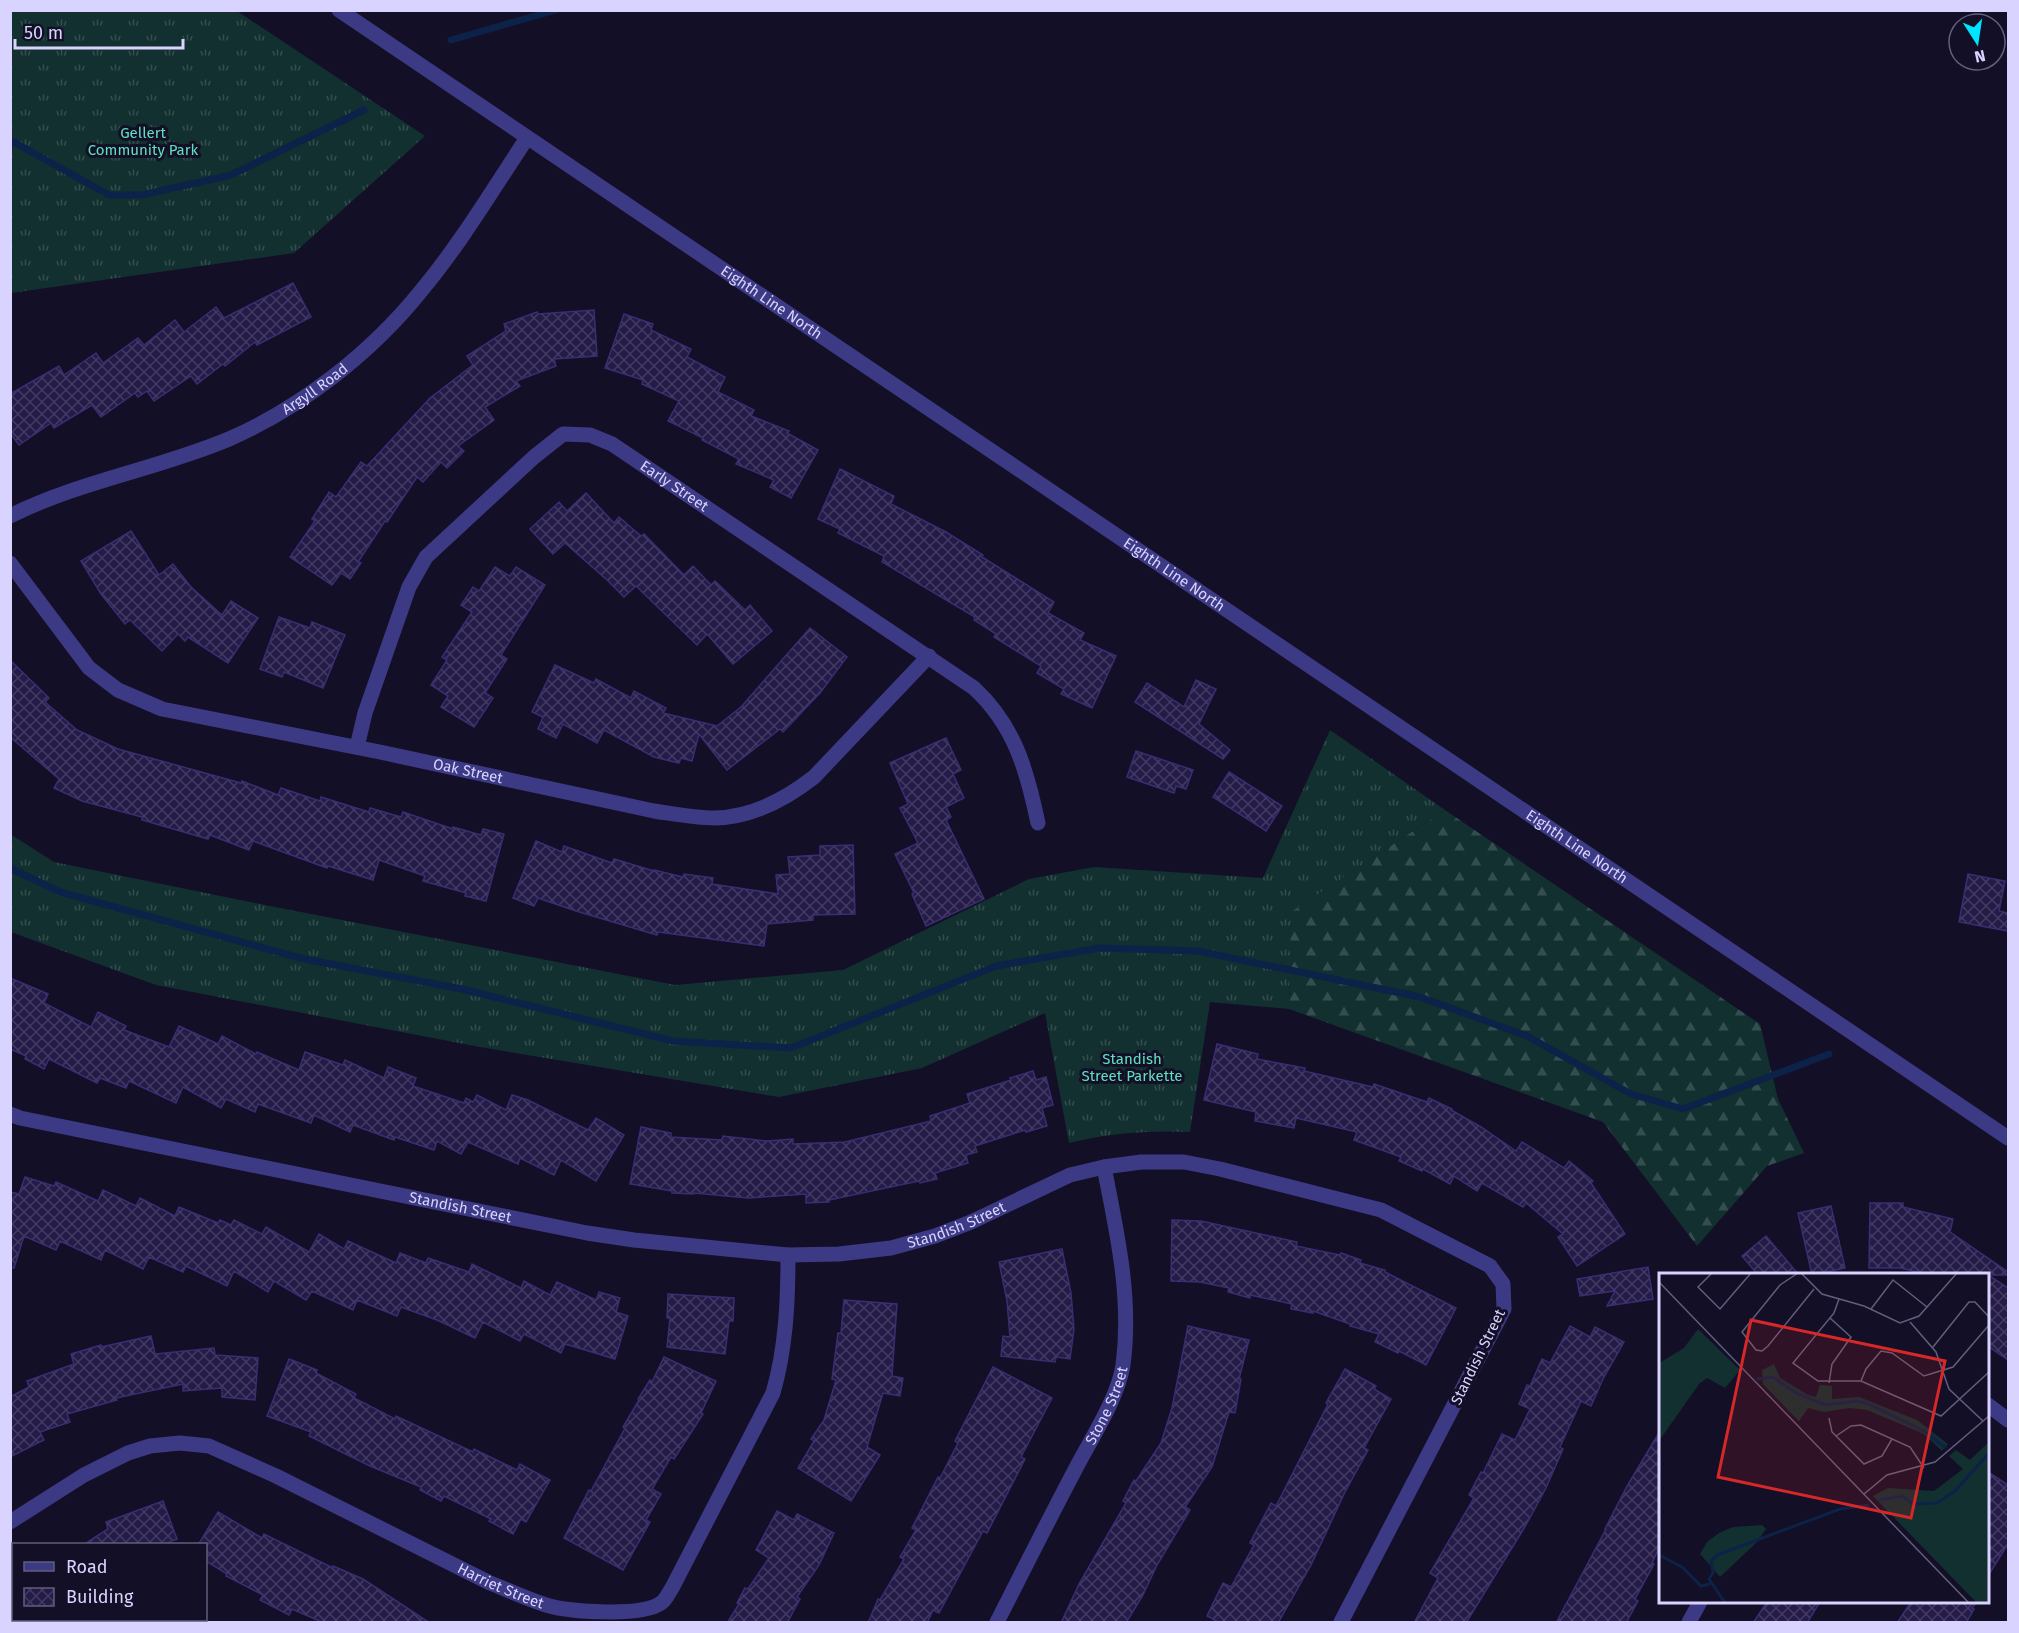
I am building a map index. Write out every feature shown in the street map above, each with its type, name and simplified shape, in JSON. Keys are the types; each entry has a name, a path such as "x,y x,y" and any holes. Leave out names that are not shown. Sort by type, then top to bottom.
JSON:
{"street":[{"name":"Eighth Line North","path":"339,10 2008,1138"},
{"name":"Argyll Road","path":"10,516 67,492 192,453 230,438 287,407 333,376 379,336 421,291 445,261 527,138"},
{"name":"Early Street","path":"357,747 365,713 409,586 426,558 534,457 562,434 590,435 612,444 974,688 988,701 1002,720 1022,760 1038,823"},
{"name":"Oak Street","path":"10,563 89,668 118,690 162,709 357,747 654,811 694,817 717,818 739,815 773,803 795,792 814,777 929,656"},
{"name":"Standish Street","path":"10,1114 20,1118 328,1182 587,1233 634,1240 788,1255 839,1254 891,1248 935,1236 971,1222 1070,1175 1141,1162 1184,1162 1220,1168 1381,1210 1481,1260 1497,1274 1503,1284 1503,1309 1341,1623"},
{"name":"Stone Street","path":"997,1623 1110,1404 1122,1368 1126,1333 1126,1296 1104,1167"},
{"name":"Harriet Street","path":"10,1522 84,1475 128,1453 150,1446 180,1443 209,1446 276,1476 490,1583 548,1606 622,1612 642,1610 662,1603 672,1588 773,1393 781,1365 788,1287 788,1255"},
{"path":"1989,1406 2008,1420"},
{"path":"1689,1623 1699,1603"}],"green space":[{"name":"Gellert Community Park","path":"10,11 237,11 425,136 294,253 11,293"},
{"name":"Standish Street Parkette","path":"1330,730 1445,810 1292,912 1289,1009 1210,1002 1190,1132 1130,1133 1069,1143 1045,1013 922,1068 779,1097 480,1047 156,985 11,932 10,834 54,862 675,985 843,970 1029,879 1094,867 1263,878"},
{"path":"1445,810 1760,1024 1778,1099 1804,1153 1767,1166 1697,1246 1603,1122 1289,1009 1291,912"}],"building":[{"path":"293,283 311,317 257,345 255,342 225,366 223,364 197,384 191,376 154,401 147,391 138,397 135,393 101,417 92,405 54,428 51,423 19,445 10,433 10,394 59,366 64,375 96,353 103,363 138,338 144,345 175,320 184,332 216,307 224,318"},
{"path":"594,310 597,356 554,359 556,366 516,381 520,386 485,407 494,420 458,446 464,451 447,468 441,462 423,482 417,477 358,562 361,563 350,579 341,573 332,585 290,557 315,521 312,519 329,492 336,497 361,462 367,466 430,398 473,365 467,356 506,331 504,324 537,312 538,314"},
{"path":"624,314 653,324 651,330 691,349 687,357 725,377 718,392 754,410 751,416 789,431 787,433 818,450 791,498 770,487 774,480 736,464 739,459 668,421 679,401 642,384 643,380 605,368"},
{"path":"840,469 894,496 891,504 946,532 1054,602 1048,613 1084,633 1080,640 1116,656 1092,708 1061,694 1064,689 1037,673 1041,666 994,637 996,634 974,620 975,617 882,562 884,556 838,533 840,529 818,519"},
{"path":"586,493 614,523 619,517 641,536 644,534 684,575 693,566 711,585 715,581 745,610 750,605 772,631 733,664 707,634 697,645 636,586 624,597 565,543 553,554 530,529 559,502 567,511"},
{"path":"131,531 159,575 173,564 191,587 222,615 231,601 258,618 228,663 188,637 185,641 178,634 162,651 130,620 125,624 101,594 81,561"},
{"path":"495,567 510,576 516,567 545,585 501,655 507,659 485,693 493,698 474,727 441,707 448,696 431,685 447,660 442,657 472,612 461,605 473,587 479,591"},
{"path":"279,617 310,628 312,622 345,635 323,688 284,672 282,677 260,669"},
{"path":"810,628 847,657 820,693 783,732 780,729 727,770 699,734 692,761 681,758 679,763 654,757 604,730 597,743 563,724 556,738 538,729 543,717 532,712 555,665 594,683 596,679 631,698 634,691 666,708 663,713 717,726 741,707"},
{"path":"10,660 49,698 45,702 77,730 118,749 241,783 242,781 278,795 281,788 320,801 321,797 369,812 370,808 401,817 403,812 453,829 453,827 481,835 483,829 504,834 486,901 423,881 425,876 379,860 373,880 328,866 327,868 253,841 249,850 210,835 208,839 142,820 142,817 82,801 54,788 59,779 10,737"},
{"path":"1196,680 1216,689 1199,724 1230,750 1223,759 1135,702 1147,683 1184,707"},
{"path":"946,738 961,770 953,774 964,798 946,807 951,817 946,820 984,899 926,926 912,894 914,893 895,854 918,843 900,808 908,804 890,763"},
{"path":"1136,751 1193,770 1186,789 1176,786 1174,793 1127,777"},
{"path":"1229,772 1282,806 1266,831 1213,797"},
{"path":"536,841 562,852 564,846 612,863 614,859 683,877 684,874 713,878 712,884 778,894 776,875 790,874 788,857 820,855 820,846 853,845 855,914 813,915 813,920 767,924 764,946 658,932 657,935 538,898 534,906 513,898"},
{"path":"1968,874 2005,881 1999,911 2008,913 2008,931 1959,922"},
{"path":"10,978 48,994 44,1003 91,1027 98,1012 126,1026 124,1030 169,1047 179,1026 218,1044 222,1036 256,1054 257,1052 299,1070 305,1052 343,1065 345,1060 384,1078 388,1067 416,1078 413,1086 464,1103 466,1098 473,1102 477,1095 506,1110 512,1095 528,1100 588,1130 596,1118 624,1135 596,1181 561,1160 554,1175 520,1158 518,1164 468,1142 461,1154 437,1141 434,1150 395,1137 394,1140 353,1125 350,1132 314,1115 311,1123 258,1104 255,1112 226,1099 221,1108 183,1087 176,1103 129,1081 126,1088 100,1078 97,1083 49,1059 44,1069 25,1059 26,1056 10,1049"},
{"path":"1217,1044 1258,1054 1257,1059 1305,1068 1304,1071 1373,1087 1374,1084 1427,1102 1429,1098 1452,1109 1516,1151 1522,1142 1564,1168 1569,1161 1593,1181 1591,1183 1625,1234 1577,1266 1558,1237 1563,1234 1526,1203 1523,1207 1482,1183 1477,1191 1454,1176 1450,1184 1423,1169 1422,1171 1399,1161 1401,1157 1354,1140 1357,1132 1296,1118 1294,1128 1255,1121 1256,1112 1204,1100"},
{"path":"1033,1071 1036,1080 1046,1077 1053,1105 1042,1108 1047,1126 1026,1132 1025,1130 975,1146 977,1152 966,1155 968,1163 935,1173 937,1179 829,1200 829,1202 806,1203 806,1194 748,1198 672,1193 672,1191 630,1184 641,1127 671,1133 671,1137 722,1140 723,1136 767,1141 793,1139 793,1144 845,1142 931,1121 930,1116 970,1103 967,1094"},
{"path":"25,1177 54,1186 56,1182 98,1201 103,1190 136,1206 140,1198 175,1216 179,1207 218,1223 220,1220 231,1225 234,1220 262,1234 266,1227 309,1252 319,1234 344,1249 348,1241 396,1263 400,1253 426,1263 428,1258 469,1272 472,1264 521,1288 524,1281 550,1295 557,1282 596,1300 599,1292 620,1298 616,1312 628,1316 615,1359 565,1344 561,1353 524,1334 520,1341 483,1322 475,1338 437,1320 401,1307 397,1316 357,1300 353,1310 312,1291 306,1300 274,1281 268,1292 234,1271 227,1286 186,1266 183,1272 149,1257 143,1269 105,1250 101,1260 60,1241 56,1250 24,1236 14,1268 10,1268 10,1192 19,1194"},
{"path":"1870,1203 1903,1203 1903,1207 1953,1219 1950,1232 2008,1272 2008,1275 1921,1273 1901,1268 1869,1268"},
{"path":"1831,1206 1845,1268 1812,1273 1798,1213"},
{"path":"1172,1220 1201,1221 1297,1242 1296,1246 1340,1255 1341,1253 1361,1260 1360,1263 1385,1270 1456,1308 1426,1365 1375,1342 1379,1334 1350,1326 1350,1324 1313,1311 1313,1313 1291,1309 1292,1304 1250,1295 1250,1298 1228,1292 1229,1288 1200,1282 1171,1281"},
{"path":"1766,1236 1797,1273 1756,1273 1742,1256"},
{"path":"1062,1249 1071,1293 1074,1329 1070,1359 1056,1357 1055,1362 1001,1356 1003,1336 1010,1337 1007,1301 999,1262"},
{"path":"1648,1267 1653,1299 1607,1306 1615,1291 1580,1296 1577,1279"},
{"path":"1989,1276 2008,1288 2008,1360 1989,1347"},
{"path":"668,1294 734,1298 733,1321 729,1321 725,1354 667,1347 670,1318 667,1318"},
{"path":"844,1300 897,1304 892,1376 903,1378 900,1396 883,1393 867,1447 880,1455 851,1501 798,1468 814,1441 811,1439 824,1420 836,1380 832,1379 838,1333 841,1333"},
{"path":"1188,1326 1249,1340 1239,1379 1241,1379 1235,1413 1229,1412 1212,1467 1185,1507 1190,1510 1126,1623 1061,1623 1079,1584 1126,1503 1123,1501 1134,1480 1136,1481 1161,1443 1172,1408"},
{"path":"1570,1326 1590,1337 1595,1327 1624,1342 1591,1406 1581,1401 1560,1447 1563,1449 1546,1488 1466,1623 1414,1623 1438,1578 1430,1573 1474,1498 1469,1495 1481,1472 1483,1473 1502,1434 1515,1440 1530,1409 1519,1404 1527,1385 1530,1386 1542,1359 1550,1363"},
{"path":"151,1336 155,1354 214,1348 215,1355 258,1358 255,1400 222,1397 222,1388 183,1391 183,1384 116,1398 117,1400 67,1414 70,1422 40,1432 44,1440 10,1457 10,1397 29,1387 27,1381 74,1364 71,1354 101,1345 101,1347"},
{"path":"664,1357 716,1381 701,1413 703,1414 674,1459 671,1457 652,1489 661,1494 646,1520 650,1522 623,1570 564,1538 625,1428 623,1427 638,1399 650,1380 652,1382"},
{"path":"289,1359 317,1370 316,1373 356,1394 354,1398 395,1419 396,1416 517,1470 520,1464 550,1480 526,1522 521,1519 513,1534 489,1521 491,1519 444,1496 441,1501 420,1490 421,1487 370,1466 309,1436 311,1432 267,1416"},
{"path":"993,1367 1052,1398 1021,1457 1025,1459 987,1533 983,1531 939,1613 933,1610 927,1623 868,1623 878,1599 880,1600 904,1559 900,1557 916,1530 912,1528 958,1443 955,1441"},
{"path":"1345,1369 1376,1386 1374,1389 1391,1399 1364,1448 1368,1450 1345,1492 1311,1565 1278,1623 1220,1623 1207,1616 1223,1583 1231,1587 1254,1545 1250,1543 1271,1503 1276,1506"},
{"path":"1659,1433 1659,1548 1652,1563 1654,1564 1635,1599 1638,1601 1626,1623 1556,1623 1606,1529 1627,1486"},
{"path":"1989,1473 2008,1485 2008,1544 1989,1574"},
{"path":"163,1501 177,1539 167,1543 86,1543 108,1529 106,1522"},
{"path":"777,1511 794,1520 797,1514 834,1533 819,1565 797,1597 800,1599 787,1623 727,1623 739,1604 737,1603 745,1588 748,1589 769,1558 756,1550"},
{"path":"218,1512 262,1538 264,1534 333,1568 333,1566 363,1579 430,1623 324,1623 292,1609 289,1615 260,1600 263,1595 226,1576 227,1574 207,1562 207,1543 199,1543"},
{"path":"1766,1603 1819,1603 1807,1623 1753,1623"},
{"path":"1910,1603 1976,1603 1966,1623 1897,1623"}],"waterway":[{"path":"451,40 556,10"},
{"path":"10,140 109,195 142,195 231,175 364,110"},
{"path":"10,868 60,892 304,959 462,989 673,1041 791,1048 996,966 1099,948 1198,951 1420,997 1527,1036 1631,1094 1683,1109 1829,1054"}]}
